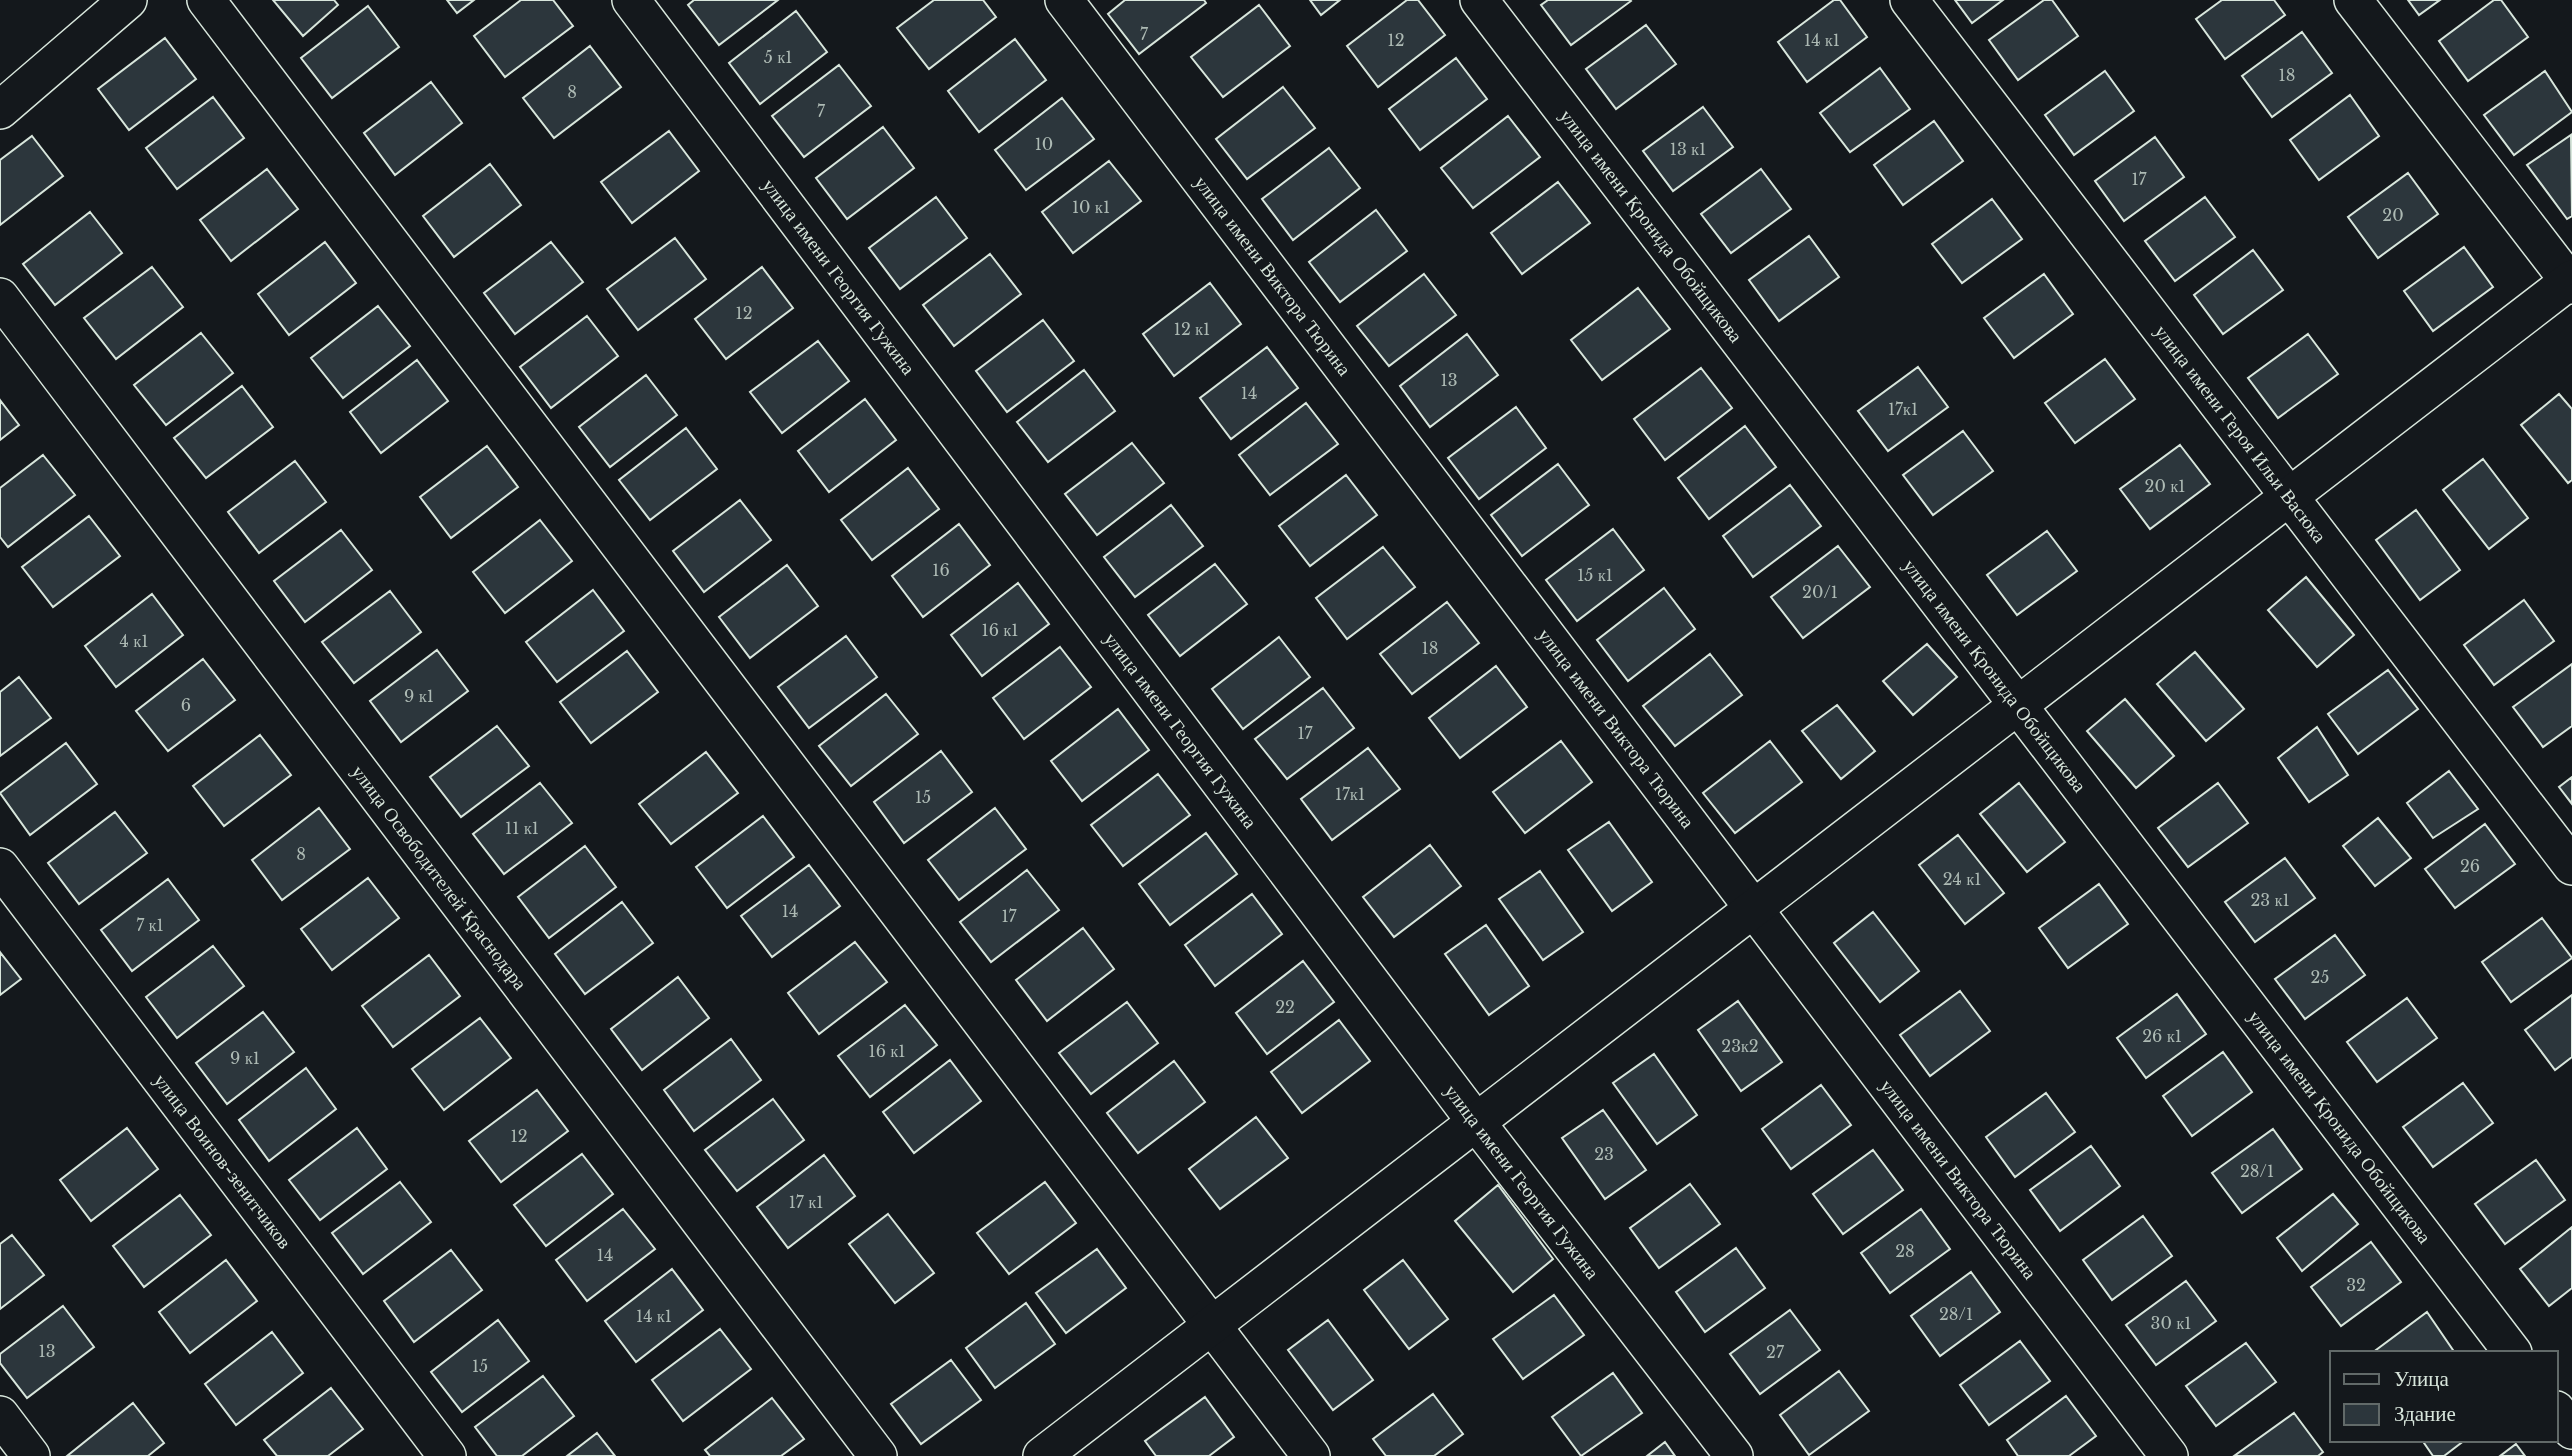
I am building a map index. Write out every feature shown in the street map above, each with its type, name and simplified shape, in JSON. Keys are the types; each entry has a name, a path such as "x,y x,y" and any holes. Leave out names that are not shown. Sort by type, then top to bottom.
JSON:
{"street":[{"path":"0,110 128,0"},
{"path":"206,0 1311,1456"},
{"name":"улица имени Георгия Гужина","path":"631,0 1476,1122 1734,1456"},
{"name":"улица имени Виктора Тюрина","path":"1064,0 2169,1456"},
{"name":"улица имени Кронида Обойщикова","path":"1479,0 2511,1351"},
{"name":"улица имени Героя Ильи Васюка","path":"1909,0 2572,866"},
{"path":"1042,1456 2571,281 2353,0"},
{"name":"улица Освободителей Краснодара","path":"0,297 878,1456"},
{"name":"улица Воинов-зенитчиков","path":"0,867 447,1456"},
{"path":"2558,1412 2572,1430"},
{"path":"0,1415 31,1456"}],"building":[{"path":"273,0 334,0 338,5 303,36"},
{"path":"447,0 474,0 457,13"},
{"path":"521,0 553,0 573,26 505,77 474,36"},
{"path":"694,0 778,0 719,45 688,5"},
{"path":"934,0 983,0 996,17 929,69 897,28"},
{"path":"1125,0 1204,0 1206,3 1139,54 1108,14"},
{"path":"1310,0 1340,0 1321,15"},
{"path":"1407,0 1418,0 1445,35 1378,87 1347,46"},
{"path":"1548,0 1631,1 1571,45 1541,5"},
{"path":"1834,0 1840,0 1867,37 1807,82 1778,42"},
{"path":"1955,0 2003,0 1972,23"},
{"path":"2044,0 2052,0 2078,36 2018,80 1989,40"},
{"path":"2222,0 2274,0 2285,15 2225,59 2196,19"},
{"path":"2408,0 2440,0 2419,15"},
{"path":"2494,0 2501,0 2528,37 2468,81 2439,41"},
{"path":"1259,5 1290,46 1223,97 1191,57"},
{"path":"368,6 399,47 332,98 301,58"},
{"path":"796,11 827,52 760,104 729,63"},
{"path":"1646,25 1676,64 1616,109 1586,69"},
{"path":"2302,32 2332,73 2272,117 2242,76"},
{"path":"165,38 196,79 129,130 98,89"},
{"path":"1015,39 1046,80 979,132 948,91"},
{"path":"590,46 621,87 554,138 523,98"},
{"path":"1456,58 1487,99 1420,150 1389,109"},
{"path":"839,65 871,106 804,157 772,116"},
{"path":"1880,68 1910,109 1850,152 1820,113"},
{"path":"2105,71 2134,111 2074,155 2045,115"},
{"path":"2545,71 2572,112 2514,155 2484,115"},
{"path":"431,82 462,123 395,175 364,133"},
{"path":"1283,87 1315,128 1247,179 1216,139"},
{"path":"2350,95 2379,136 2319,180 2290,140"},
{"path":"213,97 244,138 177,189 146,148"},
{"path":"1062,98 1094,139 1026,190 995,150"},
{"path":"1703,107 1733,147 1673,191 1643,151"},
{"path":"1508,116 1540,157 1473,208 1441,168"},
{"path":"1934,121 1963,161 1903,205 1874,165"},
{"path":"883,127 914,168 847,219 816,178"},
{"path":"669,131 699,171 632,223 601,182"},
{"path":"2571,135 2572,216 2567,219 2527,165"},
{"path":"32,136 63,176 0,225 0,160"},
{"path":"2155,137 2184,177 2124,221 2095,181"},
{"path":"1329,148 1360,188 1293,240 1262,199"},
{"path":"1109,161 1141,201 1073,253 1042,212"},
{"path":"490,164 521,205 454,257 423,216"},
{"path":"267,169 298,209 231,261 200,220"},
{"path":"1761,169 1791,209 1731,253 1701,214"},
{"path":"2408,173 2438,214 2378,258 2348,217"},
{"path":"1558,182 1590,223 1522,274 1491,233"},
{"path":"936,197 967,238 900,289 869,248"},
{"path":"2205,197 2235,237 2175,281 2145,241"},
{"path":"1992,199 2022,239 1962,283 1932,244"},
{"path":"1376,210 1407,251 1340,302 1309,262"},
{"path":"90,212 122,253 55,305 23,264"},
{"path":"1809,236 1839,277 1779,321 1749,280"},
{"path":"675,238 706,279 638,330 607,289"},
{"path":"325,242 356,283 289,335 258,294"},
{"path":"551,242 583,282 515,334 484,293"},
{"path":"2464,247 2493,287 2433,331 2404,291"},
{"path":"2253,250 2283,290 2223,334 2194,295"},
{"path":"990,254 1021,294 954,346 923,305"},
{"path":"152,267 183,307 116,359 84,318"},
{"path":"762,267 793,308 726,359 695,319"},
{"path":"1424,274 1456,315 1389,366 1357,326"},
{"path":"2044,274 2073,314 2014,358 1984,318"},
{"path":"1210,283 1241,324 1174,376 1143,334"},
{"path":"1638,288 1670,329 1602,380 1571,340"},
{"path":"378,306 410,346 343,398 311,358"},
{"path":"587,316 618,356 551,408 520,367"},
{"path":"1043,320 1074,361 1007,412 976,371"},
{"path":"201,333 233,373 166,425 134,385"},
{"path":"1467,334 1498,375 1430,427 1400,386"},
{"path":"2308,334 2338,374 2278,418 2248,378"},
{"path":"818,341 849,381 782,433 750,392"},
{"path":"1267,347 1298,388 1231,439 1200,398"},
{"path":"2105,359 2135,399 2075,443 2045,403"},
{"path":"417,360 448,401 381,453 350,412"},
{"path":"1918,367 1948,407 1888,451 1858,411"},
{"path":"1701,368 1732,408 1665,460 1634,419"},
{"path":"1084,370 1115,411 1048,462 1017,422"},
{"path":"646,375 677,415 610,467 579,427"},
{"path":"242,386 273,427 206,478 174,438"},
{"path":"2559,394 2572,409 2572,480 2568,483 2521,425"},
{"path":"865,399 896,440 829,492 798,451"},
{"path":"0,400 19,425 0,440"},
{"path":"1306,403 1338,444 1270,495 1239,455"},
{"path":"1516,407 1546,448 1479,499 1448,458"},
{"path":"1745,426 1776,467 1709,519 1678,478"},
{"path":"686,428 717,469 650,520 619,480"},
{"path":"1963,431 1993,471 1933,515 1903,475"},
{"path":"1132,443 1164,483 1097,535 1065,494"},
{"path":"2180,445 2210,484 2150,529 2120,489"},
{"path":"487,446 518,487 451,538 420,497"},
{"path":"43,455 75,495 8,547 0,537 0,488"},
{"path":"2483,459 2528,518 2489,549 2443,490"},
{"path":"295,461 326,502 259,553 228,512"},
{"path":"1558,464 1589,505 1522,556 1491,515"},
{"path":"908,468 939,509 872,560 841,520"},
{"path":"1346,475 1377,515 1310,566 1279,526"},
{"path":"1790,485 1821,526 1753,577 1723,536"},
{"path":"740,500 771,540 704,592 673,551"},
{"path":"1171,505 1203,546 1135,597 1104,557"},
{"path":"2416,510 2460,570 2420,600 2376,540"},
{"path":"89,516 120,556 53,607 22,567"},
{"path":"540,520 572,561 505,613 473,572"},
{"path":"959,524 990,565 923,617 892,576"},
{"path":"1613,529 1644,570 1577,621 1546,580"},
{"path":"341,530 372,570 305,622 274,581"},
{"path":"2047,531 2077,571 2017,615 1987,575"},
{"path":"1838,546 1870,587 1803,638 1771,597"},
{"path":"1383,547 1415,587 1347,639 1316,598"},
{"path":"1215,564 1247,604 1180,656 1148,615"},
{"path":"787,565 818,606 750,658 719,617"},
{"path":"2306,577 2354,635 2317,667 2268,610"},
{"path":"1018,583 1049,624 982,676 951,635"},
{"path":"1664,588 1695,629 1628,681 1597,640"},
{"path":"593,590 624,631 557,682 526,642"},
{"path":"390,591 421,632 354,683 322,642"},
{"path":"152,594 183,635 116,687 85,646"},
{"path":"2524,600 2554,641 2494,685 2464,645"},
{"path":"1447,602 1479,643 1412,694 1380,654"},
{"path":"846,636 877,677 809,728 778,687"},
{"path":"1279,637 1310,677 1243,729 1212,689"},
{"path":"1927,644 1957,677 1913,715 1883,681"},
{"path":"1060,647 1091,687 1024,739 993,698"},
{"path":"437,650 468,691 401,742 370,701"},
{"path":"627,651 658,692 591,743 560,702"},
{"path":"2195,652 2244,709 2206,741 2157,684"},
{"path":"1710,654 1742,695 1675,746 1643,706"},
{"path":"203,659 235,700 168,751 136,711"},
{"path":"2572,664 2572,726 2543,747 2513,707"},
{"path":"1496,666 1527,707 1460,758 1429,718"},
{"path":"2388,670 2418,709 2358,754 2328,714"},
{"path":"19,677 51,718 0,756 0,692"},
{"path":"1323,688 1354,728 1287,779 1255,739"},
{"path":"886,694 918,734 851,786 819,746"},
{"path":"2125,699 2174,756 2136,788 2087,731"},
{"path":"1837,705 1875,751 1841,779 1802,731"},
{"path":"1118,709 1149,750 1082,801 1051,761"},
{"path":"497,726 529,766 461,817 430,777"},
{"path":"2317,727 2348,775 2309,802 2278,758"},
{"path":"260,735 291,775 224,826 193,786"},
{"path":"1561,741 1592,782 1525,833 1493,792"},
{"path":"1770,741 1802,782 1735,833 1703,793"},
{"path":"66,743 97,784 30,835 0,793"},
{"path":"1368,748 1400,789 1332,840 1301,799"},
{"path":"941,751 972,792 904,843 874,802"},
{"path":"706,752 738,793 671,844 639,804"},
{"path":"2449,771 2478,809 2433,838 2407,803"},
{"path":"1158,774 1190,815 1123,866 1091,825"},
{"path":"2572,777 2572,804 2559,787"},
{"path":"540,783 572,823 504,874 473,834"},
{"path":"2019,783 2065,842 2027,872 1980,814"},
{"path":"2218,783 2248,823 2188,867 2158,828"},
{"path":"319,808 350,849 282,900 252,860"},
{"path":"995,808 1026,849 959,900 928,860"},
{"path":"115,812 147,853 79,904 48,863"},
{"path":"763,816 794,857 727,908 696,867"},
{"path":"2378,818 2411,858 2375,886 2343,846"},
{"path":"1609,822 1652,882 1612,911 1568,850"},
{"path":"2485,824 2515,864 2455,908 2425,869"},
{"path":"1206,833 1237,874 1170,925 1139,884"},
{"path":"1958,835 2004,893 1965,924 1919,865"},
{"path":"1430,845 1461,886 1394,937 1363,897"},
{"path":"585,846 616,887 549,938 518,897"},
{"path":"2285,858 2315,898 2255,942 2225,902"},
{"path":"809,865 840,906 772,957 741,916"},
{"path":"1027,870 1059,910 991,962 960,922"},
{"path":"1540,871 1583,932 1543,960 1499,899"},
{"path":"368,878 399,918 332,970 301,929"},
{"path":"168,879 199,920 132,971 101,930"},
{"path":"2099,884 2128,924 2068,968 2039,928"},
{"path":"1252,894 1282,934 1215,986 1185,945"},
{"path":"622,902 653,943 585,994 555,954"},
{"path":"1873,912 1919,971 1880,1002 1834,943"},
{"path":"2542,918 2572,958 2511,1002 2482,962"},
{"path":"1486,925 1529,986 1489,1015 1445,954"},
{"path":"1083,928 1114,969 1047,1021 1016,980"},
{"path":"2335,935 2365,975 2305,1019 2275,979"},
{"path":"855,942 887,982 819,1034 788,993"},
{"path":"213,946 244,986 177,1038 146,997"},
{"path":"0,952 21,979 0,995"},
{"path":"429,955 460,996 393,1047 362,1006"},
{"path":"1303,961 1334,1002 1267,1054 1236,1013"},
{"path":"678,977 709,1018 642,1070 611,1029"},
{"path":"1960,991 1990,1031 1930,1076 1900,1035"},
{"path":"2177,994 2206,1034 2146,1078 2117,1038"},
{"path":"2572,995 2572,1057 2555,1070 2525,1030"},
{"path":"2407,998 2437,1038 2377,1082 2347,1042"},
{"path":"1738,1001 1782,1062 1741,1091 1698,1030"},
{"path":"1127,1002 1158,1043 1091,1094 1059,1053"},
{"path":"905,1005 937,1045 870,1097 838,1056"},
{"path":"263,1012 294,1052 227,1104 196,1063"},
{"path":"480,1018 511,1058 444,1110 412,1069"},
{"path":"1339,1020 1370,1061 1302,1113 1271,1072"},
{"path":"731,1039 761,1080 694,1131 664,1090"},
{"path":"2223,1052 2252,1092 2192,1136 2163,1096"},
{"path":"1654,1054 1697,1115 1657,1144 1613,1083"},
{"path":"950,1060 981,1101 914,1153 883,1112"},
{"path":"1174,1061 1205,1102 1138,1153 1107,1113"},
{"path":"306,1068 336,1109 269,1161 239,1120"},
{"path":"2463,1083 2493,1123 2433,1167 2403,1127"},
{"path":"1821,1085 1851,1125 1791,1169 1762,1129"},
{"path":"537,1090 568,1131 501,1182 469,1141"},
{"path":"2046,1093 2075,1132 2015,1177 1986,1137"},
{"path":"773,1099 804,1140 737,1191 705,1150"},
{"path":"1603,1110 1646,1170 1605,1199 1562,1138"},
{"path":"1256,1117 1288,1158 1220,1209 1189,1169"},
{"path":"127,1128 158,1169 91,1221 60,1180"},
{"path":"357,1128 387,1169 320,1220 289,1180"},
{"path":"2273,1129 2302,1169 2242,1213 2212,1173"},
{"path":"2091,1146 2120,1186 2060,1231 2030,1190"},
{"path":"1873,1150 1903,1190 1843,1234 1813,1194"},
{"path":"582,1154 613,1194 546,1246 514,1205"},
{"path":"824,1155 855,1196 788,1248 757,1207"},
{"path":"2536,1160 2565,1200 2505,1244 2475,1204"},
{"path":"400,1182 431,1222 363,1274 332,1233"},
{"path":"1045,1182 1076,1223 1009,1274 977,1233"},
{"path":"1690,1184 1720,1224 1659,1268 1630,1228"},
{"path":"1498,1185 1553,1259 1513,1292 1455,1221"},
{"path":"2333,1194 2358,1224 2302,1271 2277,1238"},
{"path":"180,1195 211,1235 144,1287 113,1246"},
{"path":"623,1209 655,1249 587,1301 556,1260"},
{"path":"1921,1209 1950,1249 1890,1293 1861,1253"},
{"path":"888,1214 934,1273 895,1303 849,1244"},
{"path":"2143,1216 2172,1256 2112,1300 2083,1260"},
{"path":"2572,1227 2572,1288 2549,1306 2520,1269"},
{"path":"12,1235 44,1275 0,1309 0,1244"},
{"path":"2371,1242 2401,1282 2341,1326 2311,1287"},
{"path":"1736,1248 1765,1288 1705,1332 1676,1292"},
{"path":"1097,1249 1126,1288 1066,1333 1036,1293"},
{"path":"451,1250 482,1290 414,1342 384,1301"},
{"path":"226,1260 257,1301 190,1353 159,1312"},
{"path":"1403,1260 1448,1319 1409,1349 1364,1290"},
{"path":"672,1269 703,1310 636,1362 605,1321"},
{"path":"1971,1272 2000,1312 1940,1356 1911,1316"},
{"path":"2186,1281 2216,1321 2156,1365 2126,1325"},
{"path":"1554,1295 1584,1335 1523,1379 1493,1339"},
{"path":"1026,1303 1055,1344 995,1388 966,1348"},
{"path":"63,1306 94,1347 27,1398 0,1363 0,1354"},
{"path":"1790,1310 1820,1350 1760,1394 1730,1354"},
{"path":"2427,1312 2454,1351 2375,1351"},
{"path":"498,1320 529,1361 462,1412 431,1372"},
{"path":"1328,1320 1373,1380 1333,1410 1288,1350"},
{"path":"720,1329 751,1369 683,1421 652,1380"},
{"path":"272,1332 303,1373 236,1425 205,1384"},
{"path":"2020,1341 2050,1381 1989,1425 1960,1385"},
{"path":"2246,1343 2276,1382 2216,1426 2186,1386"},
{"path":"951,1360 981,1400 921,1444 891,1404"},
{"path":"1839,1371 1869,1411 1809,1455 1780,1415"},
{"path":"1613,1373 1642,1413 1581,1456 1552,1417"},
{"path":"543,1376 574,1416 522,1456 497,1456 475,1427"},
{"path":"331,1388 363,1429 328,1456 277,1456 264,1440"},
{"path":"1433,1394 1463,1434 1434,1456 1386,1456 1373,1439"},
{"path":"2066,1396 2096,1436 2069,1456 2018,1456 2007,1440"},
{"path":"1205,1397 1234,1437 1209,1456 1156,1456 1145,1441"},
{"path":"772,1398 804,1439 781,1456 710,1456 705,1450"},
{"path":"133,1403 164,1443 148,1456 67,1456"},
{"path":"2294,1413 2323,1452 2318,1456 2234,1456"},
{"path":"597,1433 615,1456 567,1456"},
{"path":"1665,1442 1675,1456 1647,1456"},
{"path":"2423,1442 2462,1442 2444,1456 2433,1456"},
{"path":"2516,1444 2525,1456 2500,1456"}]}
